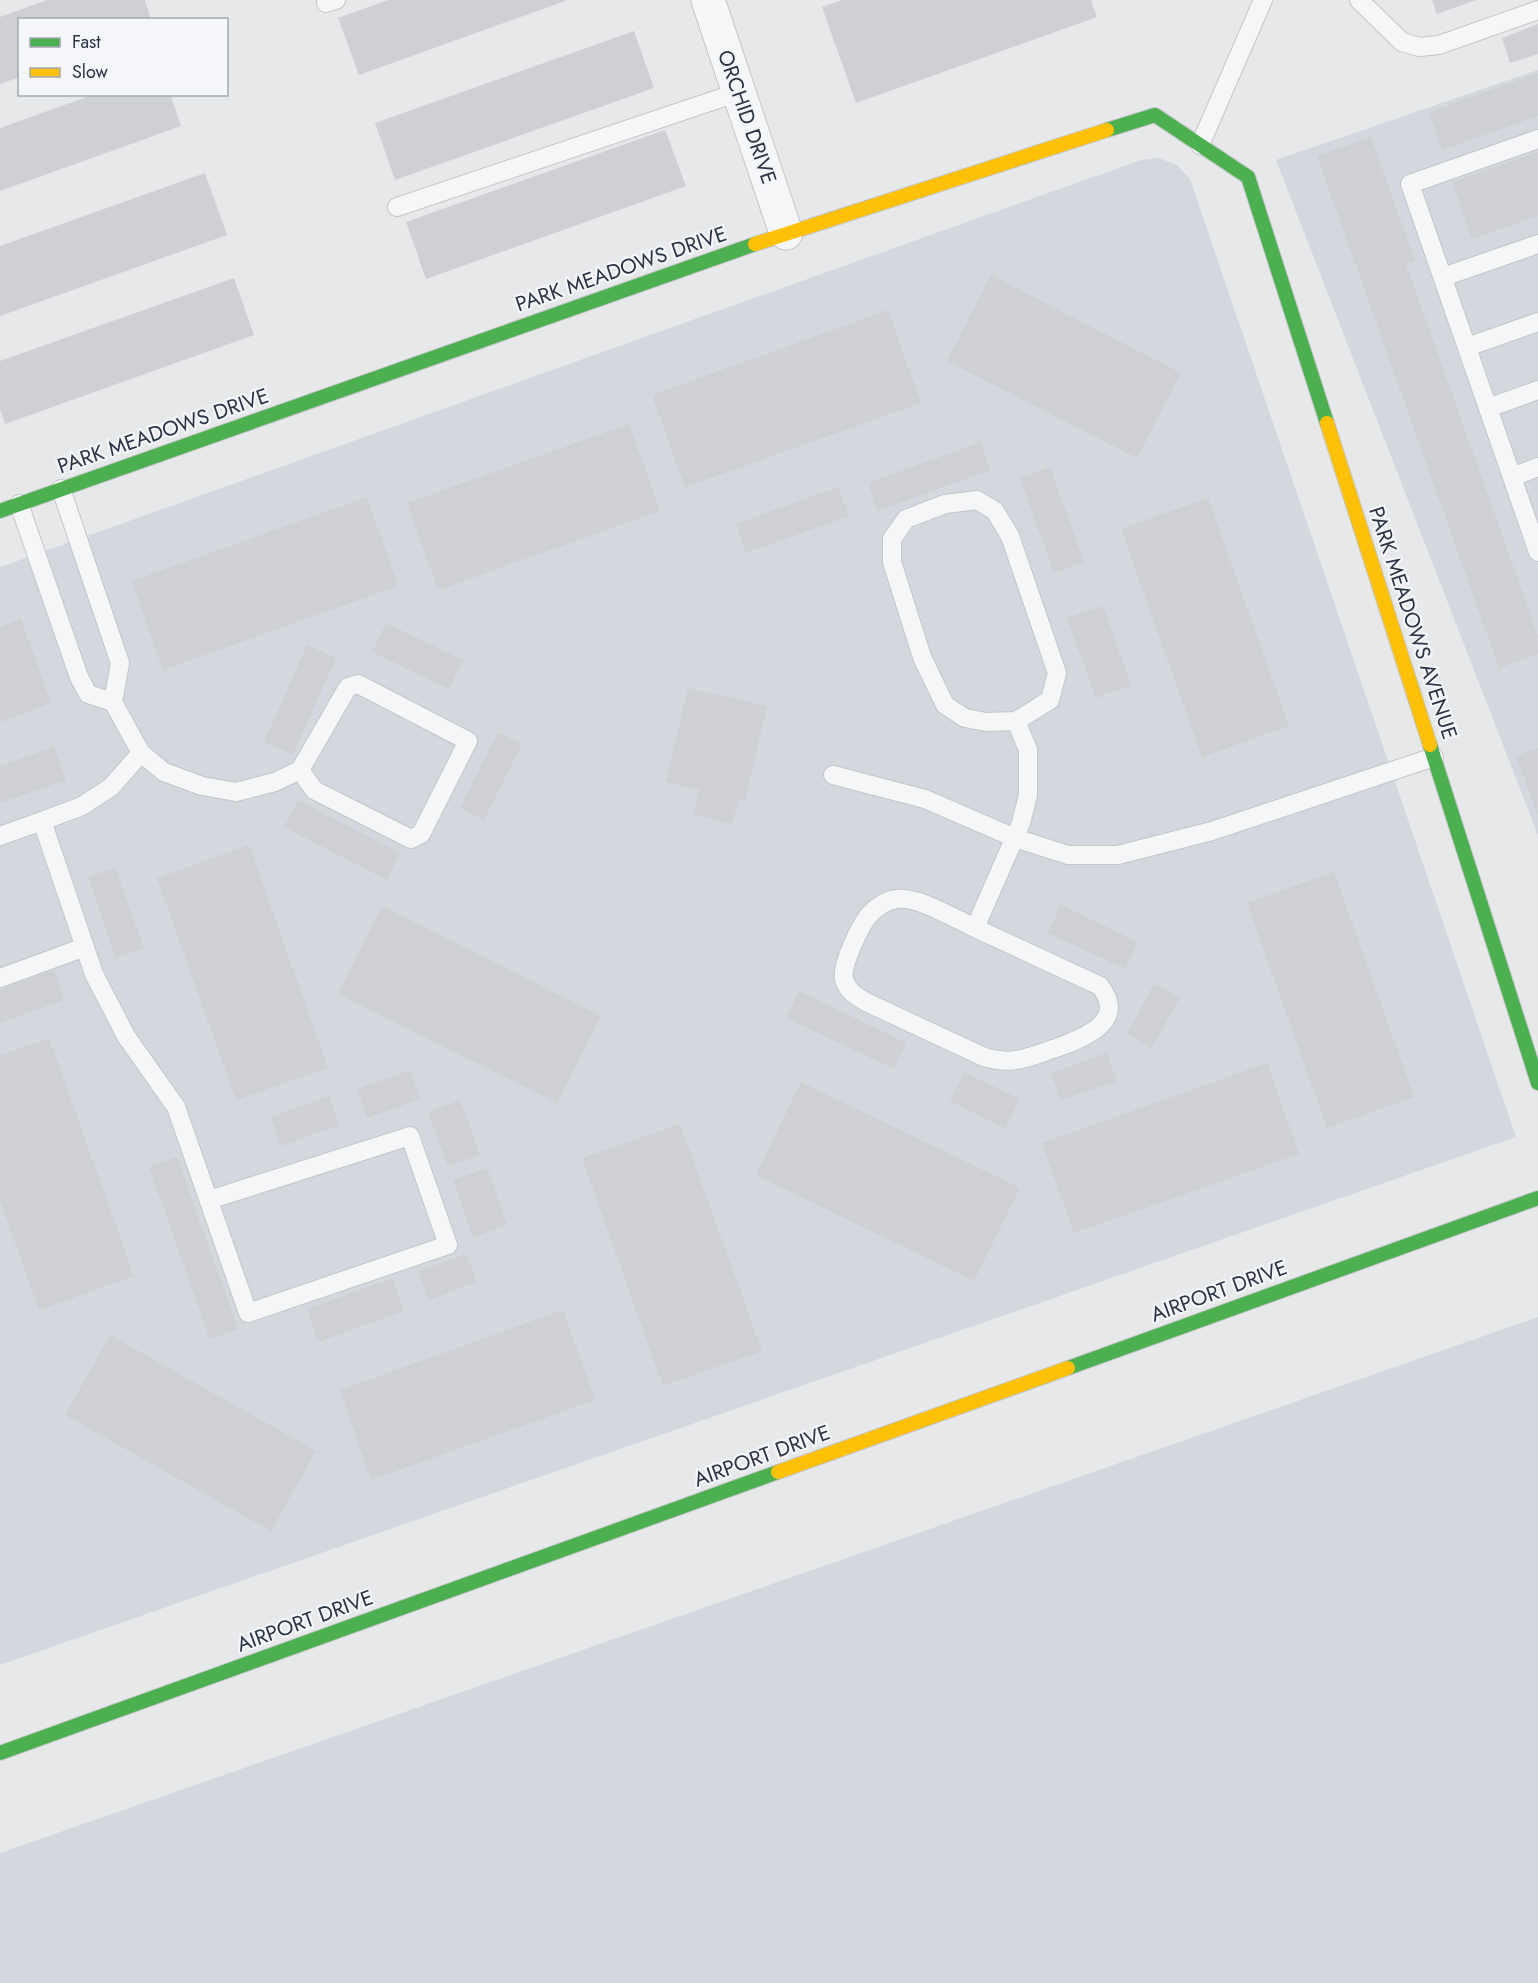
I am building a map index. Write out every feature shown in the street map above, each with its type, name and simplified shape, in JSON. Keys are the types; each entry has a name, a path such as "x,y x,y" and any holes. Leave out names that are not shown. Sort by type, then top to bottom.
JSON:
{"street":[{"name":"ORCHID DRIVE","path":"708,0 786,233"},
{"name":"PARK MEADOWS DRIVE","path":"0,511 786,233 1155,115 1248,177"},
{"name":"PARK MEADOWS AVENUE","path":"1248,177 1538,1083"},
{"name":"AIRPORT DRIVE","path":"0,1753 1538,1198"}],"lane":[{"path":"1200,145 1263,0"},
{"path":"1359,0 1402,42 1419,47 1440,45 1538,10"},
{"path":"398,207 739,92"},
{"path":"1538,139 1410,184 1538,552"},
{"path":"1443,277 1538,244"},
{"path":"1467,347 1538,322"},
{"path":"1488,408 1538,390"},
{"path":"1512,477 1538,467"},
{"path":"61,489 120,663 113,702 141,753 164,772 202,786 236,792 275,782 300,771 348,687 358,684 468,741 421,834 411,839 314,790 300,771"},
{"path":"977,500 995,511 1010,536 1057,673 1050,700 1016,720 986,722 965,718 945,705 922,657 892,562 892,540 906,519 945,504 977,500"},
{"path":"20,504 79,677 88,694 113,702"},
{"path":"975,928 1021,823 1028,795 1028,750 1016,720"},
{"path":"0,836 82,806 111,787 141,753"},
{"path":"833,775 925,798 1015,838 1068,855 1118,855 1212,831 1434,757"},
{"path":"42,822 94,974 126,1036 176,1107 248,1313 448,1245 410,1136 209,1200"},
{"path":"898,899 913,900 975,928 1100,986 1107,995 1110,1006 1106,1018 1096,1030 1084,1037 1040,1054 1017,1060 999,1061 984,1057 866,1002 852,993 844,978 844,965 870,915 887,902 898,899"},
{"path":"0,978 85,947"}],"shaded area":[{"path":"1538,70 1538,835 1276,160"},
{"path":"1159,158 1177,165 1190,179 1516,1137 0,1665 0,567 1141,160"},
{"path":"1538,1317 1538,1983 0,1983 0,1853"}],"building":[{"path":"47,0 145,0 150,18 18,18 18,78 0,84 0,17"},
{"path":"388,0 568,0 359,75 338,18"},
{"path":"842,0 1091,0 1097,17 856,103 822,7"},
{"path":"1432,0 1476,0 1437,14"},
{"path":"1538,24 1538,54 1510,63 1502,38"},
{"path":"634,31 654,88 395,180 375,123"},
{"path":"1538,73 1538,116 1442,150 1429,112"},
{"path":"89,96 171,96 181,126 0,191 0,128"},
{"path":"665,130 686,186 426,279 406,222"},
{"path":"1371,137 1415,261 1406,264 1538,636 1538,654 1499,668 1317,156"},
{"path":"1538,152 1538,216 1472,239 1452,182"},
{"path":"205,173 227,235 0,316 0,246"},
{"path":"991,275 1181,373 1137,458 947,361"},
{"path":"234,278 254,335 5,424 0,409 0,361"},
{"path":"888,310 921,403 685,487 652,395"},
{"path":"629,424 660,511 438,590 407,503"},
{"path":"981,442 990,470 878,511 868,483"},
{"path":"1050,467 1084,562 1054,573 1020,478"},
{"path":"838,487 849,516 746,553 736,524"},
{"path":"367,497 398,586 163,670 132,581"},
{"path":"1208,498 1289,726 1202,757 1121,529"},
{"path":"1103,606 1131,685 1096,698 1067,618"},
{"path":"21,619 51,703 0,722 0,627"},
{"path":"386,623 463,660 449,689 372,652"},
{"path":"307,645 336,658 293,754 264,742"},
{"path":"688,688 767,706 745,801 739,799 732,824 693,814 699,790 666,782"},
{"path":"498,732 522,744 484,820 460,808"},
{"path":"54,747 66,780 0,803 0,766"},
{"path":"1538,748 1538,815 1516,756"},
{"path":"298,800 400,853 387,880 284,827"},
{"path":"249,845 328,1068 236,1100 157,878"},
{"path":"115,868 144,948 116,958 88,877"},
{"path":"1334,872 1414,1097 1327,1128 1247,903"},
{"path":"1061,905 1138,942 1125,969 1048,933"},
{"path":"382,906 601,1016 557,1103 338,994"},
{"path":"54,970 64,1000 0,1023 0,990"},
{"path":"1154,984 1180,997 1152,1048 1127,1034"},
{"path":"799,991 906,1043 894,1069 786,1018"},
{"path":"49,1038 134,1276 39,1310 0,1200 0,1055"},
{"path":"1107,1053 1117,1081 1061,1100 1051,1073"},
{"path":"1267,1063 1299,1154 1074,1233 1042,1143"},
{"path":"410,1070 420,1099 367,1118 357,1089"},
{"path":"964,1072 1020,1099 1005,1128 950,1101"},
{"path":"801,1082 1020,1188 974,1281 756,1175"},
{"path":"329,1096 339,1125 281,1146 271,1117"},
{"path":"460,1100 480,1155 448,1166 428,1112"},
{"path":"680,1124 762,1351 663,1386 582,1158"},
{"path":"177,1157 238,1329 210,1339 149,1167"},
{"path":"487,1168 507,1225 473,1237 453,1180"},
{"path":"466,1254 477,1282 429,1300 418,1271"},
{"path":"393,1278 404,1311 318,1342 307,1309"},
{"path":"563,1310 595,1400 371,1480 340,1390"},
{"path":"110,1335 316,1451 271,1531 65,1415"}],"traffic: fast":[{"path":"1107,130 1155,115 1248,177 1327,423"},
{"path":"0,511 755,244"},
{"path":"1430,745 1538,1083"},
{"path":"1068,1368 1538,1198"},
{"path":"0,1753 778,1472"}],"traffic: slow":[{"path":"755,244 1107,130"},
{"path":"1327,423 1430,745"},
{"path":"778,1472 1068,1368"}]}
